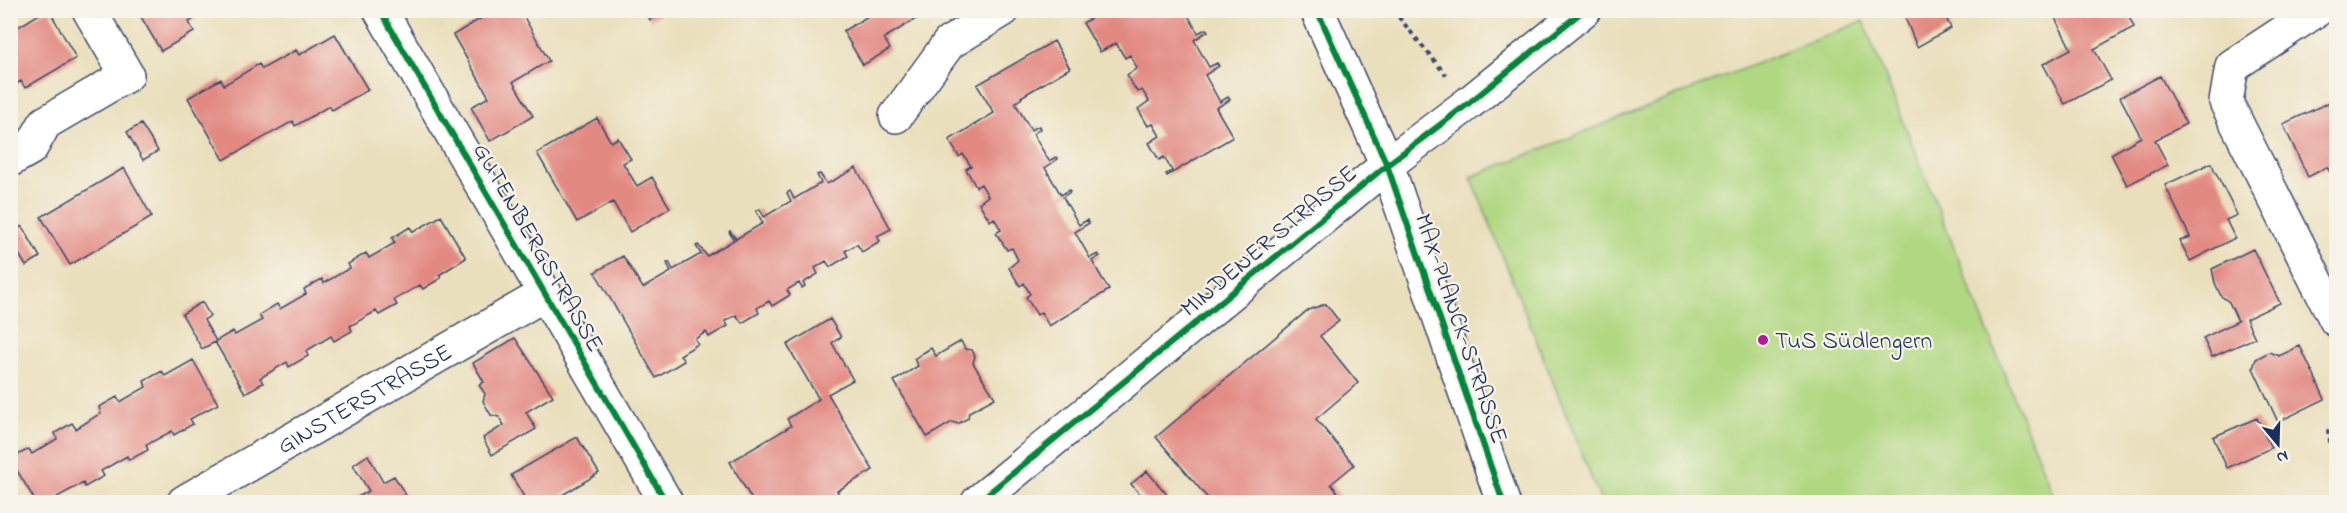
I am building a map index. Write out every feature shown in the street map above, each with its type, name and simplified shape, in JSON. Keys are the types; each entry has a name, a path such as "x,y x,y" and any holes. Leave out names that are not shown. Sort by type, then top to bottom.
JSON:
{"street":[{"path":"10,160 31,148 45,123 127,75 89,10"},
{"name":"GUTENBERGSTRASSE","path":"380,10 666,502"},
{"path":"896,116 949,43 1004,10"},
{"name":"MAX-PLANCK-STRASSE","path":"1317,10 1387,165 1503,502"},
{"name":"MINDENER STRASSE","path":"978,502 1387,165 1469,103 1584,10"},
{"path":"2317,10 2232,66 2226,102 2337,320"},
{"name":"GINSTERSTRASSE","path":"184,502 545,294"}],"path":[{"path":"1393,10 1469,103"},
{"path":"2337,424 2328,431 2337,471"}],"green space":[{"name":"TuS Südlengern","path":"1863,21 2056,502 1601,502 1471,177"}],"building":[{"path":"49,10 76,58 25,88 21,81 10,88 10,32"},
{"path":"137,10 208,10 189,22 194,32 161,51"},
{"path":"495,10 520,10 549,61 513,82 533,116 490,141 471,107 489,97 453,35"},
{"path":"645,10 667,10 650,20"},
{"path":"867,10 931,10 884,38 890,49 863,65 843,31 870,15"},
{"path":"1104,10 1185,10 1198,33 1206,29 1208,31 1194,40 1209,67 1217,63 1219,66 1205,75 1220,102 1228,97 1230,100 1216,108 1233,137 1167,176 1166,174 1172,171 1164,157 1159,160 1149,143 1160,136 1153,124 1148,126 1138,109 1149,101 1142,90 1137,92 1127,75 1137,68 1130,55 1125,58 1116,43 1100,52 1083,23"},
{"path":"1902,10 1942,10 1951,28 1917,47"},
{"path":"2051,10 2126,10 2134,27 2094,49 2111,80 2065,104 2043,64 2071,49"},
{"path":"335,34 368,90 332,110 329,106 295,126 293,121 224,160 188,98 221,79 224,85 259,64 262,69 296,50 299,55"},
{"path":"1054,41 1070,68 1021,97 1015,103 1031,130 1039,126 1040,129 1033,134 1049,161 1056,157 1058,159 1045,168 1061,195 1069,190 1070,192 1063,197 1079,225 1087,220 1089,223 1075,232 1090,258 1098,254 1100,256 1092,261 1109,290 1049,326 1041,312 1037,315 1026,297 1030,294 1024,283 1020,286 1009,268 1018,260 1012,248 1007,250 996,233 1001,230 994,218 990,221 979,203 988,196 981,184 976,187 966,169 971,166 963,154 959,157 949,140 994,113 977,85"},
{"path":"2160,76 2186,124 2155,140 2168,165 2127,185 2111,154 2141,137 2120,97"},
{"path":"2336,99 2336,169 2330,172 2327,167 2308,177 2283,124"},
{"path":"597,118 611,142 618,138 631,159 623,163 637,186 652,177 670,208 630,232 613,202 577,222 537,153"},
{"path":"141,124 158,151 143,160 127,132"},
{"path":"2211,163 2237,215 2226,220 2235,238 2190,261 2180,241 2190,237 2165,185"},
{"path":"124,168 152,217 70,265 41,217"},
{"path":"856,168 891,229 877,236 880,241 862,252 857,244 845,251 848,256 830,267 826,261 815,268 818,274 803,283 805,286 802,288 799,283 787,290 790,295 772,306 769,301 757,308 759,313 742,323 736,315 725,321 728,326 709,337 706,332 695,339 698,344 680,355 684,361 656,378 595,272 623,256 643,288 671,272 667,263 669,262 673,270 701,254 696,246 698,245 707,256 734,240 730,231 736,239 763,223 756,211 760,209 764,217 791,201 787,193 790,191 794,199 821,183 817,175 820,174 827,184"},
{"path":"441,216 466,258 439,275 441,278 423,289 420,285 394,300 397,305 379,315 376,311 350,326 352,331 334,341 331,336 306,351 308,356 289,367 287,362 260,378 263,383 245,393 215,342 202,349 182,314 202,302 210,316 204,320 216,341 233,331 235,335 262,320 259,315 277,304 280,309 306,294 304,289 322,279 324,283 350,268 348,264 366,253 369,258 395,243 392,238 410,227 413,232"},
{"path":"22,226 40,257 26,266 10,239 10,233"},
{"path":"2253,249 2280,303 2246,319 2255,338 2212,357 2203,338 2238,321 2229,302 2221,296 2212,269"},
{"path":"1326,304 1339,321 1320,336 1358,383 1316,419 1354,465 1331,484 1342,498 1336,502 1211,502 1156,437 1308,310"},
{"path":"830,319 841,337 832,343 853,380 828,394 873,470 837,491 844,502 747,502 752,500 730,462 791,426 787,419 819,399 787,345"},
{"path":"515,338 553,396 526,412 536,429 492,455 483,438 504,425 499,417 491,415 483,401 485,394 479,385 484,382 473,363"},
{"path":"961,341 965,349 972,350 975,356 973,363 995,398 969,412 968,418 958,424 952,422 927,437 894,381 918,366 914,359 931,348 936,356"},
{"path":"2300,346 2325,399 2278,422 2253,368 2256,359 2269,352 2279,356"},
{"path":"193,360 218,404 190,419 193,424 174,435 172,431 146,445 148,450 129,460 127,456 101,471 104,476 85,487 83,483 57,497 59,502 36,502 10,459 29,449 32,454 57,439 55,433 72,423 76,429 101,413 99,407 117,397 120,402 146,387 144,381 162,371 165,376"},
{"path":"2257,418 2271,448 2227,468 2213,437"},
{"path":"577,437 599,473 554,500 556,502 527,502 511,475"},
{"path":"368,455 383,482 394,476 410,502 349,502 369,491 353,465"},
{"path":"1147,471 1169,497 1163,502 1147,502 1131,484"}],"cycle path":[{"path":"380,10 666,502"},
{"path":"1317,10 1387,165 1503,502"},
{"path":"978,502 1387,165 1469,103 1584,10"}],"place":[{"name":"TuS Südlengern","path":"1763,340"}]}
